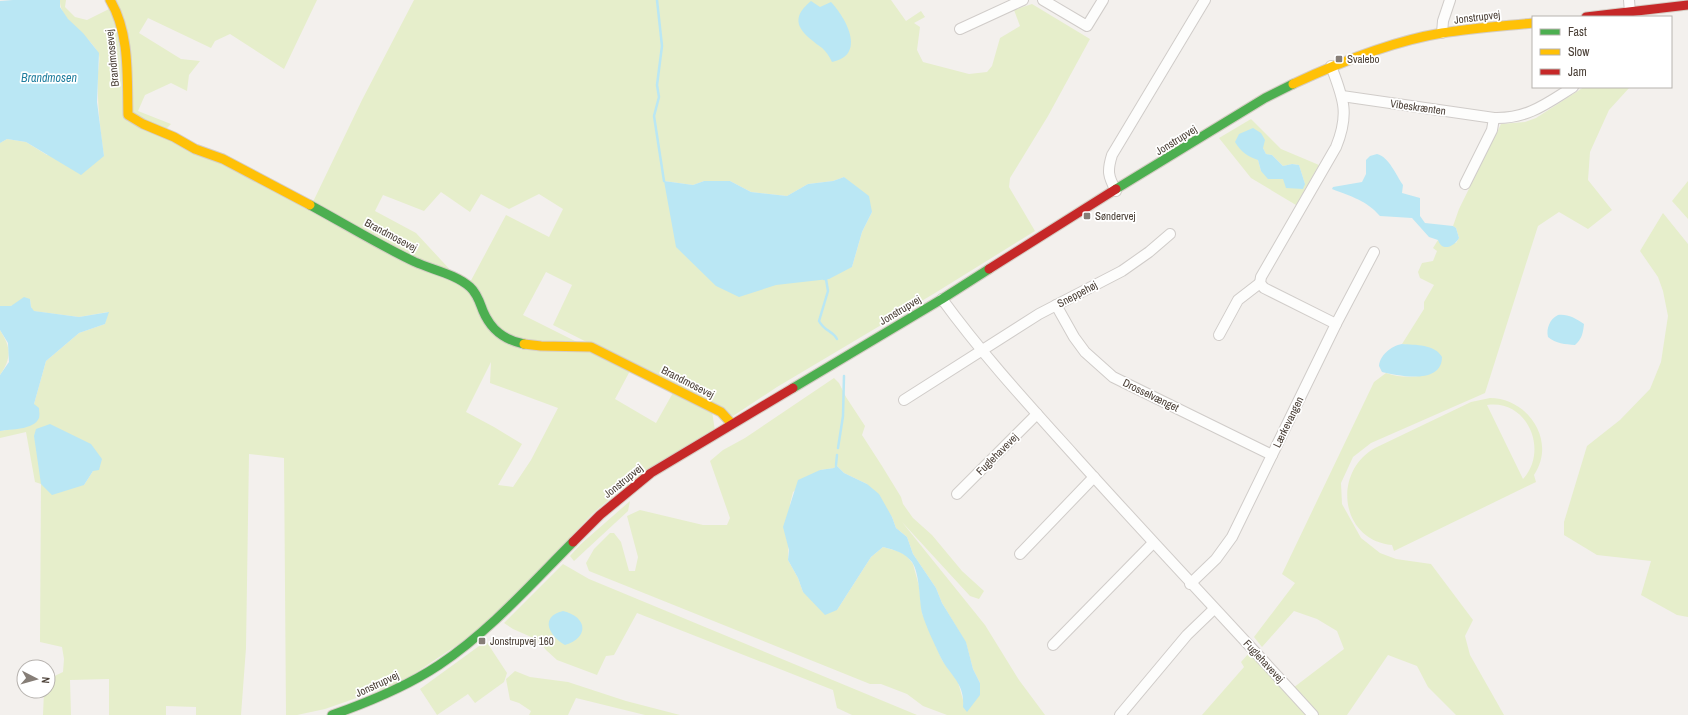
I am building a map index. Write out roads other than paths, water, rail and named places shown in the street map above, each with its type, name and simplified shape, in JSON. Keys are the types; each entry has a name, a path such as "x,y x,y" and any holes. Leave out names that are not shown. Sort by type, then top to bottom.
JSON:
{"street":[{"name":"Brandmosevej","path":"110,0 120,23 126,65 128,115 137,122 173,137 196,149 222,158 383,245 428,268 464,282 478,296 487,323 494,332 510,340 529,346 546,348 578,346 591,347 721,412 732,424"},
{"path":"960,29 1023,0"},
{"path":"1043,0 1087,26 1103,0"},
{"path":"1116,191 1109,179 1109,167 1112,155 1205,0"},
{"path":"1442,34 1443,21 1450,0"},
{"path":"1629,0 1630,12"},
{"path":"1595,16 1688,4"},
{"name":"Jonstrupvej","path":"332,715 371,701 408,683 439,665 494,622 568,546 620,498 651,473 942,299 1040,236 1116,191 1265,98 1331,66 1402,43 1442,34 1532,23"},
{"path":"1219,335 1238,300 1260,283 1261,277 1336,147 1342,133 1344,120 1342,96 1331,66"},
{"name":"Vibeskrænten","path":"1342,96 1494,118 1508,118 1528,113 1571,88"},
{"path":"1465,184 1492,130 1494,118"},
{"name":"Sneppehøj","path":"982,351 1039,314 1122,271 1149,252 1170,234"},
{"name":"Lærkevangen","path":"1190,584 1225,549 1232,537 1336,324 1374,252"},
{"path":"1260,283 1264,288 1336,324"},
{"name":"Fuglehavevej","path":"942,299 982,351 1037,414 1190,584 1313,715"},
{"name":"Drosselvænget","path":"1056,305 1074,337 1085,352 1113,376 1272,455"},
{"path":"904,400 982,351"},
{"name":"Fuglehavevej","path":"957,494 1037,414"},
{"path":"1020,554 1094,477"},
{"path":"1053,645 1153,543"},
{"path":"1120,715 1187,635 1214,609"}],"water":[{"name":"Brandmosen","path":"60,0 60,7 68,19 83,33 99,53 97,102 104,156 81,175 26,142 7,139 0,143 0,1"},
{"path":"811,1 820,7 831,2 842,17 850,35 851,44 849,52 843,58 832,62 824,50 807,36 800,26 798,21 801,12"},
{"path":"1253,128 1261,133 1265,140 1263,148 1266,154 1272,155 1283,166 1292,164 1299,165 1305,184 1303,189 1286,188 1283,179 1268,179 1261,171 1258,160 1242,151 1235,142 1239,134"},
{"path":"1377,154 1389,162 1403,185 1402,193 1420,198 1420,216 1425,223 1453,226 1456,228 1459,238 1454,244 1448,247 1442,246 1438,240 1429,237 1412,218 1380,216 1364,203 1332,189 1333,187 1362,182 1366,174 1366,160 1370,156"},
{"path":"844,177 869,196 872,212 862,232 852,267 829,279 776,285 739,297 716,286 676,247 664,181 693,185 704,181 730,181 751,192 787,196 808,184 833,181"},
{"path":"24,297 30,299 31,307 34,311 79,317 109,312 105,324 79,333 46,361 34,404 39,408 39,418 36,422 27,427 0,431 0,375 9,362 8,343 0,330 0,306 11,306"},
{"path":"1558,315 1571,317 1584,324 1582,336 1575,345 1557,342 1548,337 1549,324"},
{"path":"1402,344 1430,347 1442,357 1440,366 1435,372 1418,376 1382,372 1379,366 1381,358 1390,349"},
{"path":"50,424 91,444 102,459 99,470 93,471 84,485 52,495 41,484 34,436 36,429"},
{"path":"836,465 844,473 867,484 879,494 892,517 896,528 907,537 913,554 936,588 942,603 966,642 973,669 980,683 980,695 967,712 963,707 960,686 941,658 926,624 921,608 917,573 912,562 906,556 883,547 871,557 837,610 825,615 803,592 798,578 788,560 789,550 783,527 798,480 820,470 834,468"},
{"path":"563,611 577,618 581,623 582,628 582,633 578,638 565,645 555,637 549,627 551,618"}],"waterway":[{"path":"657,0 662,46 657,85 659,97 654,116 664,181"},
{"path":"824,279 826,279 828,291 819,321 821,325 837,339"},
{"path":"838,448 843,416 844,376"},
{"path":"836,465 837,455"}],"place":[{"name":"Svalebo","path":"1339,59"},
{"name":"Søndervej","path":"1087,216"},
{"name":"Jonstrupvej 160","path":"482,641"}]}
